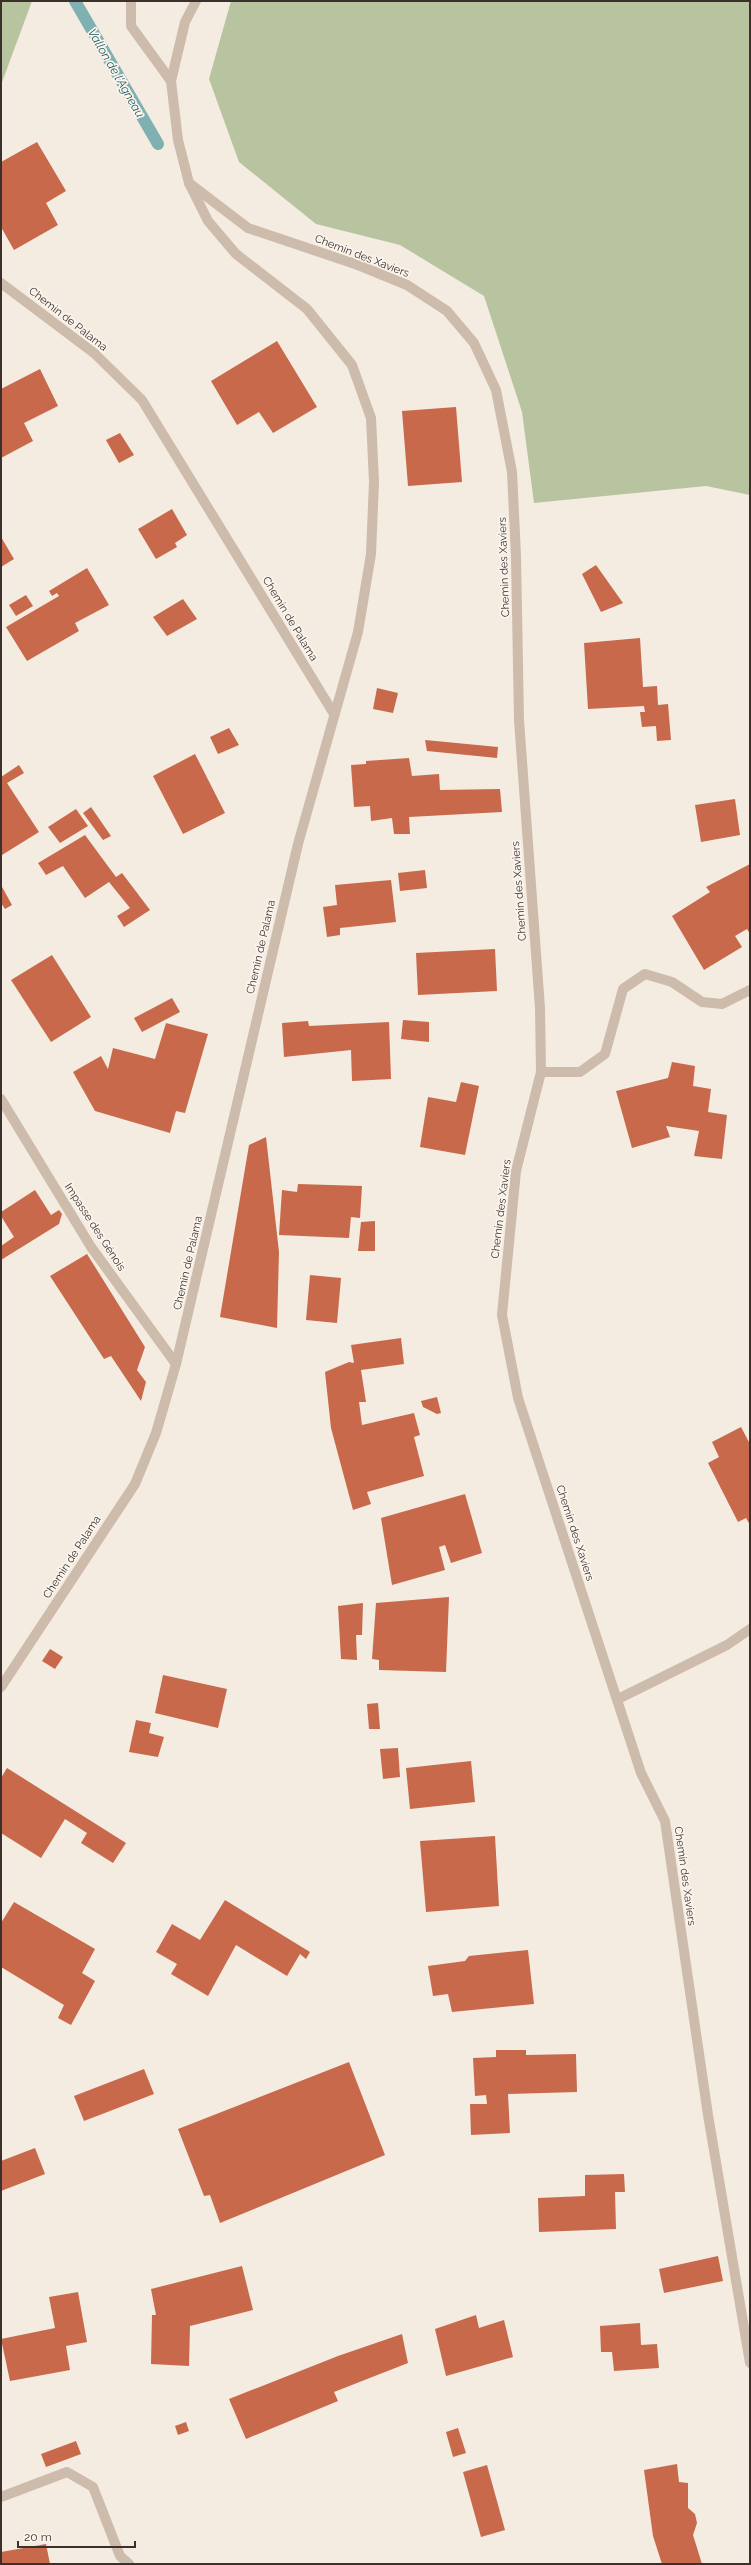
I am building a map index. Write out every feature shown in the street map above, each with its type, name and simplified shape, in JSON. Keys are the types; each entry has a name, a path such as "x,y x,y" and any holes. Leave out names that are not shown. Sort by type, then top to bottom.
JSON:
{"street":[{"path":"131,1 131,26 171,81"},
{"path":"196,1 186,22 171,81 178,140 189,184 208,221 236,254 307,309 352,365 370,418 374,482 371,554 358,632 334,714"},
{"name":"Chemin des Xaviers","path":"189,184 248,228 358,265 407,285 447,311 474,343 496,390 512,472 516,556 519,720 540,1008 541,1072 516,1171 502,1315 518,1398 641,1774 665,1821 708,2115 750,2363"},
{"name":"Chemin de Palama","path":"1,283 94,353 142,400 334,714 298,844 176,1364 156,1433 135,1484 1,1687"},
{"path":"541,1072 580,1072 605,1054 623,988 645,974 672,982 702,1002 722,1004 750,990"},
{"name":"Impasse des Génois","path":"1,1099 91,1246 176,1364"},
{"path":"618,1700 727,1645 750,1629"},
{"path":"1,2497 67,2472 93,2487 120,2556 129,2564"}],"green space":[{"path":"1,1 32,1 1,85"},
{"path":"231,1 750,1 750,495 706,486 534,503 522,412 484,296 400,245 316,224 239,162 209,79"}],"building":[{"path":"37,142 66,191 46,203 58,225 14,250 1,227 1,162"},
{"path":"277,341 317,407 273,433 259,412 237,425 211,381"},
{"path":"40,369 58,406 24,423 33,441 1,458 1,389"},
{"path":"456,407 462,482 408,486 402,411"},
{"path":"120,433 134,455 119,463 106,440"},
{"path":"172,509 187,535 175,543 177,547 156,559 138,529"},
{"path":"1,537 14,559 1,567"},
{"path":"596,565 623,603 601,612 582,574"},
{"path":"87,568 109,605 75,623 79,631 27,661 6,627 59,596 57,593 52,596 49,591"},
{"path":"26,595 33,606 16,616 9,605"},
{"path":"183,599 197,619 167,636 153,617"},
{"path":"640,638 643,687 657,686 658,705 668,704 671,740 657,741 656,726 642,727 640,712 645,712 644,706 588,709 584,643"},
{"path":"377,688 398,693 393,713 373,709"},
{"path":"229,728 239,745 218,754 210,737"},
{"path":"425,740 498,747 497,758 427,751"},
{"path":"195,754 225,813 183,834 153,776"},
{"path":"409,758 412,776 439,774 440,790 500,789 502,812 409,817 410,834 394,834 392,818 371,821 370,806 354,807 351,765 366,764 366,761"},
{"path":"19,765 24,773 7,783 39,832 2,855 1,777"},
{"path":"735,799 740,835 701,842 695,805"},
{"path":"91,807 111,836 103,840 83,813"},
{"path":"76,809 88,826 60,843 48,827"},
{"path":"85,835 116,877 122,873 150,910 124,927 117,916 130,908 109,882 85,898 63,866 46,875 38,863"},
{"path":"750,864 750,934 747,929 735,936 742,947 704,970 672,916 710,892 706,887"},
{"path":"425,870 427,888 400,891 398,873"},
{"path":"391,880 396,922 340,928 340,935 327,937 323,907 337,905 335,885"},
{"path":"1,885 12,905 5,909 1,903"},
{"path":"495,949 497,991 418,995 416,953"},
{"path":"52,955 91,1017 51,1042 11,980"},
{"path":"172,998 180,1012 142,1032 134,1018"},
{"path":"403,1020 429,1022 429,1042 401,1039"},
{"path":"308,1021 309,1026 389,1022 391,1079 352,1081 351,1050 284,1057 282,1023"},
{"path":"166,1023 208,1034 185,1113 176,1111 170,1133 95,1111 73,1072 101,1056 108,1069 113,1048 155,1059"},
{"path":"672,1062 695,1066 693,1086 711,1089 708,1112 727,1115 722,1159 694,1156 699,1131 666,1126 670,1137 632,1148 616,1091 668,1078"},
{"path":"461,1082 479,1086 465,1155 420,1147 428,1097 456,1102"},
{"path":"266,1137 279,1252 277,1328 220,1317 249,1145"},
{"path":"298,1184 362,1186 360,1218 351,1217 349,1238 279,1235 282,1190 297,1192"},
{"path":"35,1190 51,1215 59,1210 62,1214 59,1224 1,1260 1,1246 14,1237 1,1216 1,1212"},
{"path":"375,1221 375,1251 358,1251 361,1222"},
{"path":"87,1254 145,1347 137,1370 146,1382 141,1401 111,1356 104,1359 50,1276"},
{"path":"310,1275 341,1278 337,1323 306,1320"},
{"path":"401,1338 404,1364 361,1370 366,1402 359,1402 362,1425 414,1413 420,1435 414,1437 424,1476 367,1492 371,1504 353,1510 331,1428 325,1372 349,1362 354,1363 351,1345"},
{"path":"437,1397 441,1413 437,1414 423,1407 421,1401"},
{"path":"741,1427 750,1444 750,1525 746,1518 738,1522 708,1463 719,1457 712,1442"},
{"path":"465,1494 482,1553 451,1563 445,1545 439,1547 445,1570 392,1585 381,1518"},
{"path":"449,1597 446,1672 379,1670 379,1660 372,1659 376,1603"},
{"path":"363,1603 362,1635 356,1635 357,1660 341,1659 338,1606"},
{"path":"50,1649 63,1657 55,1669 42,1661"},
{"path":"163,1675 227,1689 218,1728 155,1713"},
{"path":"378,1703 380,1729 369,1729 367,1704"},
{"path":"136,1720 151,1723 149,1733 164,1737 158,1757 129,1752"},
{"path":"398,1748 400,1777 383,1779 380,1749"},
{"path":"471,1761 475,1802 410,1809 406,1768"},
{"path":"7,1768 126,1843 113,1863 81,1843 87,1833 65,1819 41,1858 1,1833 1,1778"},
{"path":"495,1836 499,1906 426,1912 420,1841"},
{"path":"225,1900 310,1952 306,1959 300,1954 287,1976 236,1945 208,1996 171,1974 177,1964 156,1952 172,1924 200,1940"},
{"path":"14,1902 95,1949 82,1973 95,1981 71,2025 58,2018 64,2005 1,1967 1,1923"},
{"path":"528,1950 534,2004 452,2012 448,1994 433,1996 428,1966 465,1961 469,1956"},
{"path":"496,2050 526,2050 526,2055 576,2054 577,2092 508,2094 510,2133 471,2135 470,2104 487,2104 486,2095 475,2096 473,2058 496,2057"},
{"path":"349,2062 385,2155 220,2223 210,2195 204,2196 178,2129"},
{"path":"144,2069 154,2094 84,2121 74,2096"},
{"path":"35,2148 45,2174 1,2191 1,2161"},
{"path":"624,2174 625,2192 615,2192 616,2229 539,2232 538,2198 585,2196 585,2175"},
{"path":"718,2256 723,2281 664,2293 659,2269"},
{"path":"242,2266 253,2310 190,2326 189,2366 151,2364 152,2315 156,2315 151,2289"},
{"path":"78,2292 87,2342 66,2346 70,2370 10,2381 1,2339 55,2328 49,2297"},
{"path":"476,2315 479,2328 504,2320 513,2357 446,2376 435,2329"},
{"path":"640,2323 641,2345 657,2344 659,2368 614,2371 612,2352 601,2352 600,2326"},
{"path":"402,2334 408,2363 334,2392 338,2401 246,2439 229,2399 338,2356"},
{"path":"186,2422 189,2431 178,2435 175,2426"},
{"path":"458,2428 466,2453 453,2457 446,2432"},
{"path":"76,2441 81,2454 46,2467 41,2454"},
{"path":"677,2464 679,2482 688,2483 688,2508 695,2514 697,2523 693,2535 702,2564 662,2564 653,2536 644,2470"},
{"path":"487,2465 505,2530 481,2537 463,2472"},
{"path":"46,2544 50,2564 1,2564 1,2552"}],"waterway":[{"name":"Vallon de l'Agneau","path":"75,1 158,144"}]}
